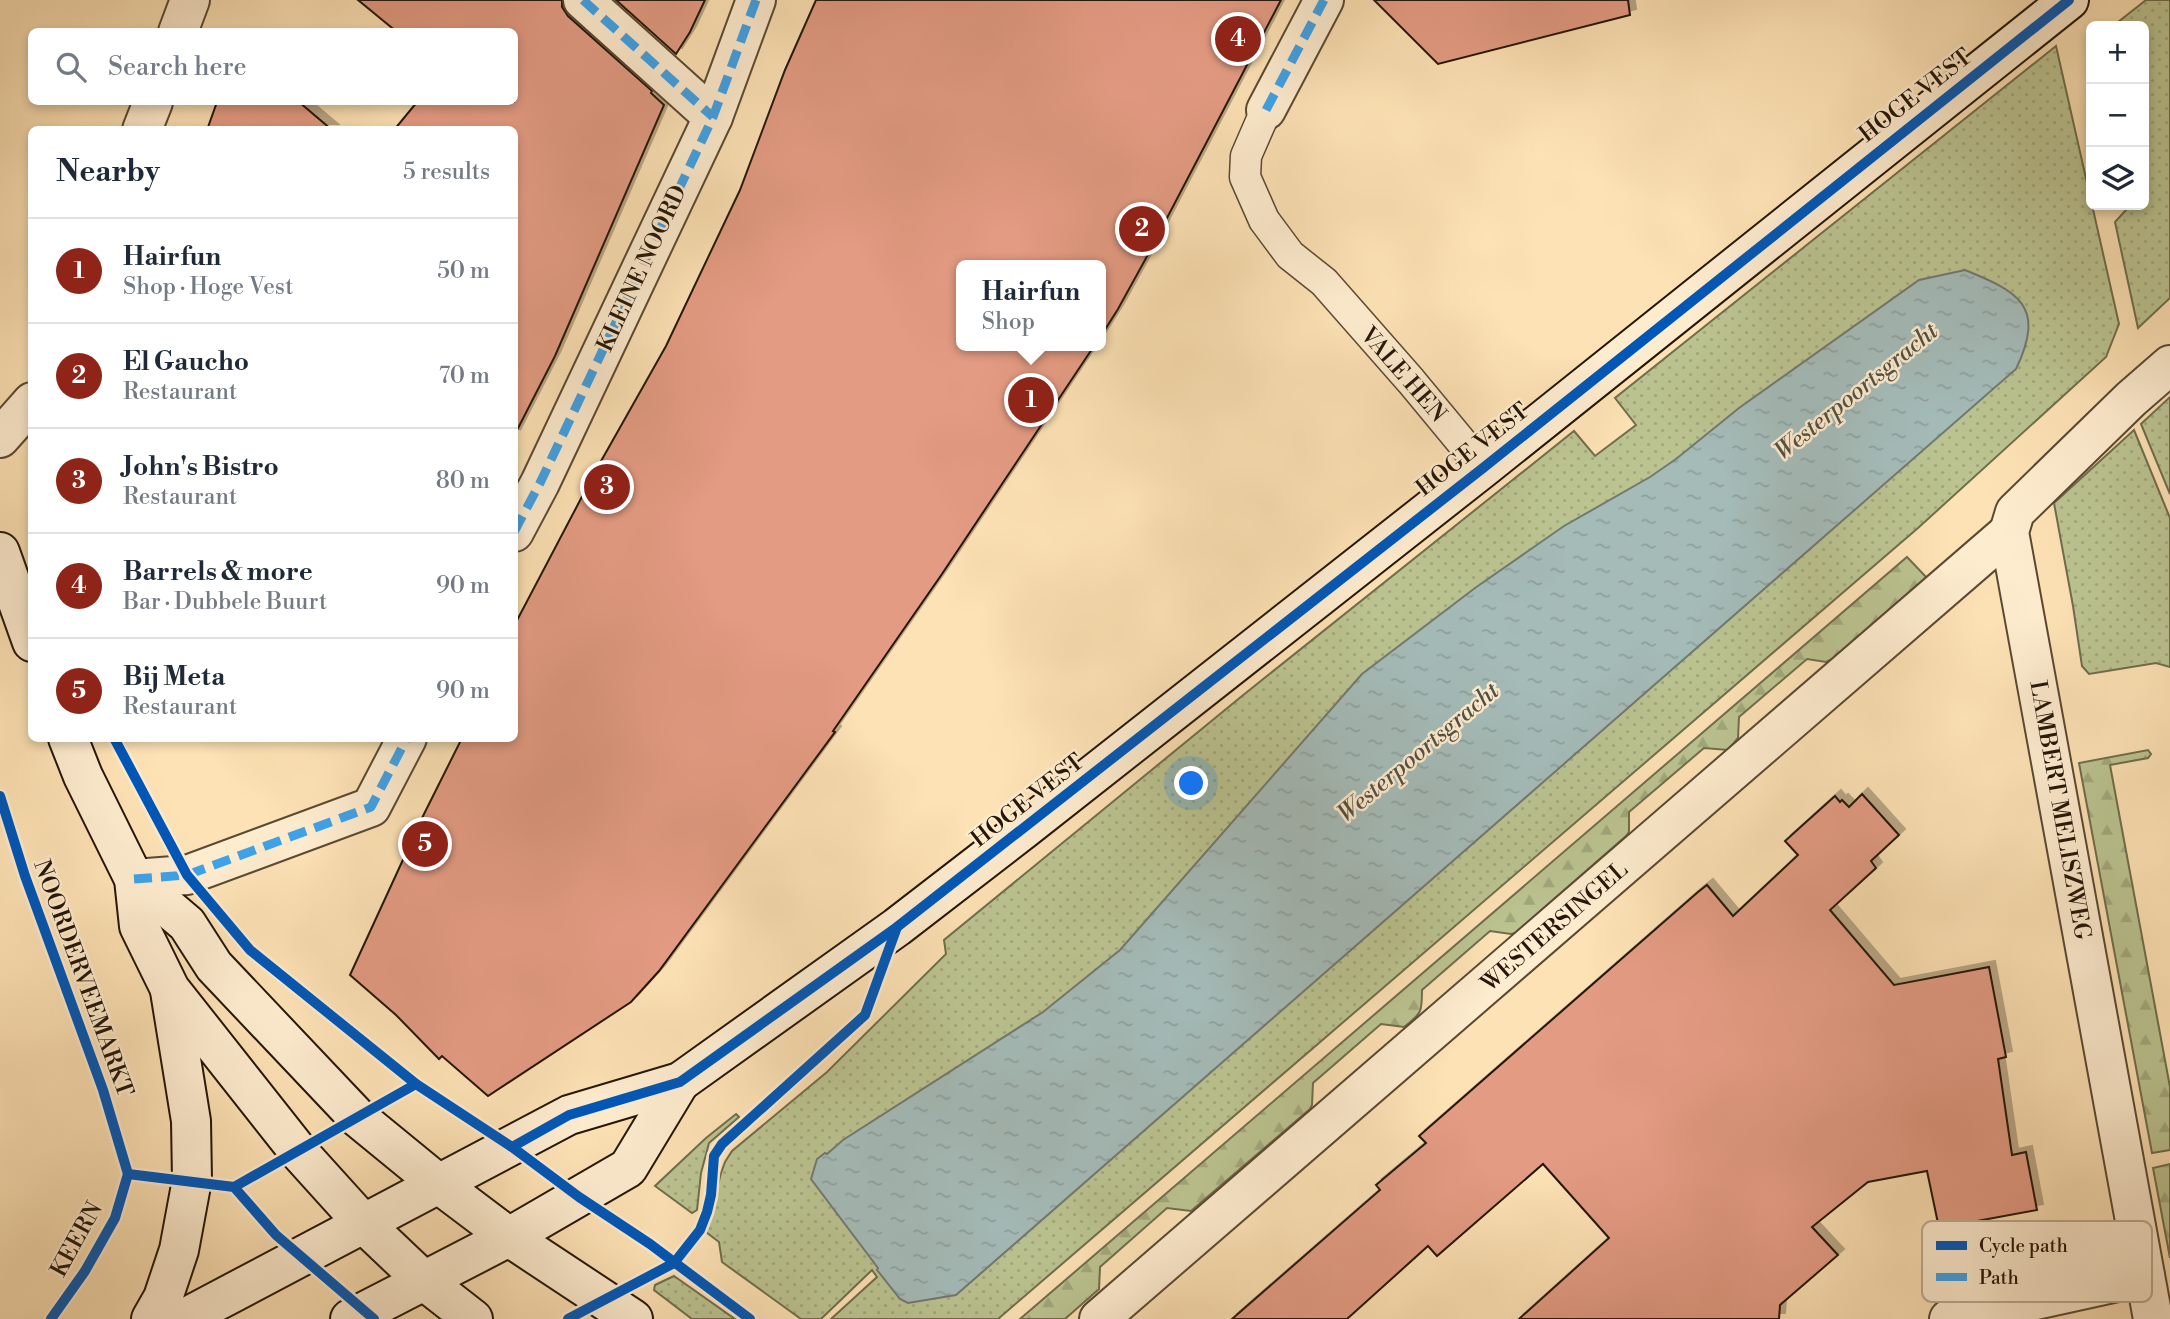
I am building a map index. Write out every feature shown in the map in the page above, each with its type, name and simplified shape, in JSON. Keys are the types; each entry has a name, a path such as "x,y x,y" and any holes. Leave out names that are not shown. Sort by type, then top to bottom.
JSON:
{"street":[{"path":"180,28 190,0"},
{"path":"583,0 713,117"},
{"name":"KLEINE NOORD","path":"518,524 713,117 756,0"},
{"path":"1266,110 1324,0"},
{"name":"HOGE VEST","path":"364,1224 569,1115 680,1082 897,927 1483,468 2069,0"},
{"path":"144,126 152,105"},
{"path":"2009,532 2015,512 2131,399 2170,365"},
{"path":"0,438 28,406"},
{"name":"LAMBERT MELISZWEG","path":"2009,532 2135,1221"},
{"name":"WESTERSINGEL","path":"1099,1319 2009,532"},
{"path":"0,552 28,631"},
{"path":"70,742 83,776 134,879 139,926 170,989 298,1151 364,1224 423,1280 473,1319"},
{"path":"134,879 187,875 372,807 405,742"},
{"path":"134,879 187,924 214,965 357,1117 509,1237 632,1319"},
{"path":"151,1319 163,1298 179,1250 192,1180 191,1121 170,989"},
{"name":"HOGE VEST","path":"423,1280 509,1237 628,1168 680,1082"},
{"path":"183,1319 364,1224"},
{"path":"350,1319 423,1280"},
{"path":"1949,1319 2026,1302"}],"lane":[{"name":"VALE HEN","path":"1266,110 1246,156 1245,177 1264,219 1290,255 1324,282 1483,468"}],"green space":[{"path":"2146,0 2170,0 2170,298 2138,328 2115,222 2126,210 2149,210 2149,21 2119,21"},
{"path":"2056,46 2086,178 2086,210 2093,210 2119,324 2106,357 1918,528 998,1319 831,1319 877,1277 872,1270 821,1319 801,1319 722,1262 719,1242 706,1232 721,1173 732,1151 827,1072 946,954 944,940 1242,696 1574,431 1595,456 1636,425 1615,398"},
{"path":"2170,397 2170,494 2141,424"},
{"path":"2134,430 2170,518 2170,667 2156,663 2089,674 2082,666 2054,503"},
{"path":"1907,557 1927,578 1832,659 1826,662 1807,659 1739,717 1738,738 1728,750 1704,748 1629,812 1629,832 1626,836 1515,933 1490,931 1422,990 1420,1012 1410,1022 1404,1027 1381,1024 1313,1083 1310,1109 1191,1211 1167,1208 1100,1267 1099,1289 1065,1319 1020,1319"},
{"path":"2148,750 2151,754 2148,758 2110,765 2170,1087 2170,1150 2152,1153 2079,763"},
{"path":"736,1114 739,1117 709,1143 701,1173 697,1210 692,1213 655,1186 706,1138"},
{"path":"2170,1164 2170,1258 2153,1168"},
{"path":"674,1276 735,1319 692,1319 654,1290 655,1285"}],"water":[{"name":"Westerpoortsgracht","path":"1965,270 2000,286 2022,304 2027,316 2028,330 2025,348 2016,369 956,1295 908,1303 900,1299 811,1179 817,1159 1043,1012 1120,950 1362,674 1475,588 1564,526 1676,459 1739,408 1919,280"}],"building":[{"path":"358,0 562,0 562,7 568,16 652,91 664,105 555,356 518,428 518,126 397,126 415,105 518,105 518,28 392,28"},
{"path":"616,0 705,0 676,54"},
{"path":"816,0 1281,0 1145,260 1106,328 1106,260 956,260 956,351 1091,351 942,574 833,731 835,732 659,971 631,1002 488,1096 442,1056 439,1059 396,1015 350,975 460,742 518,742 518,618 596,470 666,346 740,190 785,70"},
{"path":"1374,0 1628,0 1630,15 1438,64"},
{"path":"216,105 303,105 327,126 208,126"},
{"path":"1862,794 1899,835 1871,861 1876,868 1830,910 1894,985 1989,967 2006,1057 1998,1059 2012,1155 2026,1152 2037,1210 1977,1221 1938,1221 1927,1171 1868,1182 1812,1227 1838,1255 1780,1305 1779,1319 1519,1319 1609,1238 1543,1164 1437,1256 1428,1246 1347,1319 1232,1319 1380,1190 1376,1185 1426,1143 1419,1136 1698,892 1707,885 1733,916 1798,855 1785,841 1835,796 1849,807"}],"marked path":[{"path":"583,0 713,117"},
{"path":"518,524 713,117 756,0"},
{"path":"1266,110 1324,0"},
{"path":"134,879 187,875 371,807 405,742"}],"cycle path":[{"path":"512,1147 569,1115 680,1082 897,927 1483,468 2069,0"},
{"path":"116,742 187,875 250,950 416,1084 512,1147 579,1197 650,1244 750,1319"},
{"name":"NOORDERVEEMARKT","path":"0,796 25,876 103,1090 128,1174"},
{"path":"568,1319 674,1263 700,1230 707,1212 714,1156 722,1144 865,1015 897,927"},
{"path":"234,1187 416,1084"},
{"path":"128,1174 234,1187 276,1235 374,1319"},
{"name":"KEERN","path":"51,1319 85,1271 115,1218 128,1174"}],"place":[{"name":"Barrels & more","path":"1238,39"},
{"name":"El Gaucho","path":"1142,229"},
{"name":"Hairfun","path":"1031,400"},
{"name":"John's Bistro","path":"607,487"},
{"name":"Bij Meta","path":"425,844"}]}
